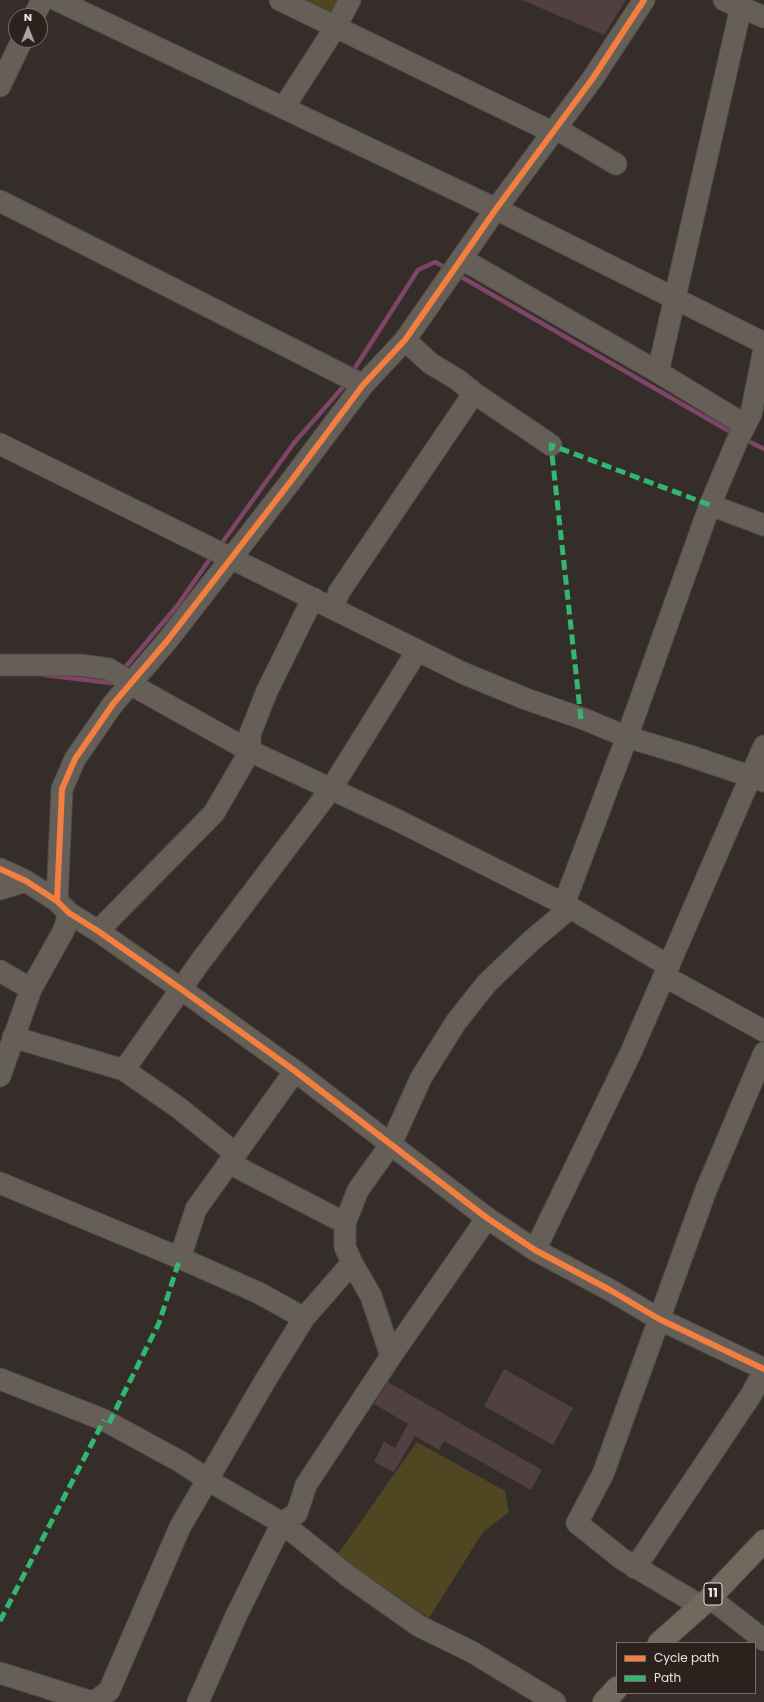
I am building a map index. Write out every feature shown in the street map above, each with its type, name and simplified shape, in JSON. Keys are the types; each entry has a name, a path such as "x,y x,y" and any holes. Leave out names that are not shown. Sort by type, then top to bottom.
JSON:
{"main road":[{"name":"11","path":"660,1642 705,1602 764,1541"},
{"path":"604,1702 616,1689"}],"street":[{"path":"57,0 496,209 764,343"},
{"path":"280,0 335,28 553,130 616,164"},
{"path":"284,107 335,28 350,0"},
{"path":"0,1076 31,989 64,930 62,789 75,759 113,704 121,678 167,641 220,553 363,385 405,340 496,209 553,130 593,78 644,0"},
{"path":"658,372 674,298 749,8"},
{"path":"0,86 18,48"},
{"path":"0,201 363,385"},
{"path":"456,267 658,372 742,432"},
{"path":"405,340 430,363 458,380 474,393 551,445"},
{"path":"391,1356 370,1296 345,1247 345,1223 358,1190 391,1144 421,1078 456,1022 487,983 567,906 710,505 751,414 760,389 764,349"},
{"path":"333,608 339,592 474,393"},
{"path":"0,444 463,673 526,699 584,719 627,737 758,779"},
{"path":"710,505 764,525"},
{"path":"98,931 214,813 250,751 250,734 267,691 313,598"},
{"path":"124,1070 181,989 331,789 417,651"},
{"path":"0,665 80,665 121,678 250,751 331,789 567,906 667,971 764,1031"},
{"path":"535,1250 632,1050 667,971 758,779 764,746"},
{"path":"0,869 26,881 181,989 295,1072 487,1218 535,1250 610,1290 659,1319 764,1370 751,1395 635,1568"},
{"path":"0,889 26,881"},
{"path":"0,971 31,989"},
{"path":"13,1037 124,1070 179,1108 232,1158 345,1223"},
{"path":"764,1053 706,1190 603,1474 577,1523 635,1568 705,1602 764,1640"},
{"path":"180,1258 196,1209 295,1072"},
{"path":"0,1183 180,1258 259,1293 304,1318"},
{"path":"198,1702 236,1616 282,1523 297,1513 306,1485 391,1356 487,1218"},
{"path":"0,1673 93,1702 109,1691 180,1526 265,1381 304,1318 352,1263"},
{"path":"0,1379 104,1420 181,1462 282,1523 348,1576 419,1626 472,1652 554,1702"}],"shaded area":[{"path":"297,0 346,0 339,11 324,13"},
{"path":"417,1442 505,1491 509,1512 483,1532 429,1618 337,1555"}],"building":[{"path":"522,0 626,0 604,35"},
{"path":"504,1369 573,1408 553,1445 484,1406"},
{"path":"388,1382 542,1470 531,1490 444,1441 439,1450 415,1436 394,1472 374,1462 384,1441 395,1448 408,1424 374,1404"}],"waterway":[{"path":"355,368 418,270 435,262 448,269"},
{"path":"458,275 734,434"},
{"path":"219,547 294,443 343,387"},
{"path":"744,439 764,449"},
{"path":"122,671 177,606 212,556"},
{"path":"44,675 112,683 114,680"}],"marked path":[{"path":"581,719 551,445 710,505"},
{"path":"109,1423 159,1323 180,1258"},
{"path":"0,1621 104,1420"}],"cycle path":[{"path":"57,901 62,789 75,759 113,704 167,641 363,385 405,340 496,209 593,78 644,0"},
{"path":"0,869 26,881 57,901 69,913 98,931 181,989 295,1071 487,1218 535,1250 610,1290 659,1319 764,1369"}]}
